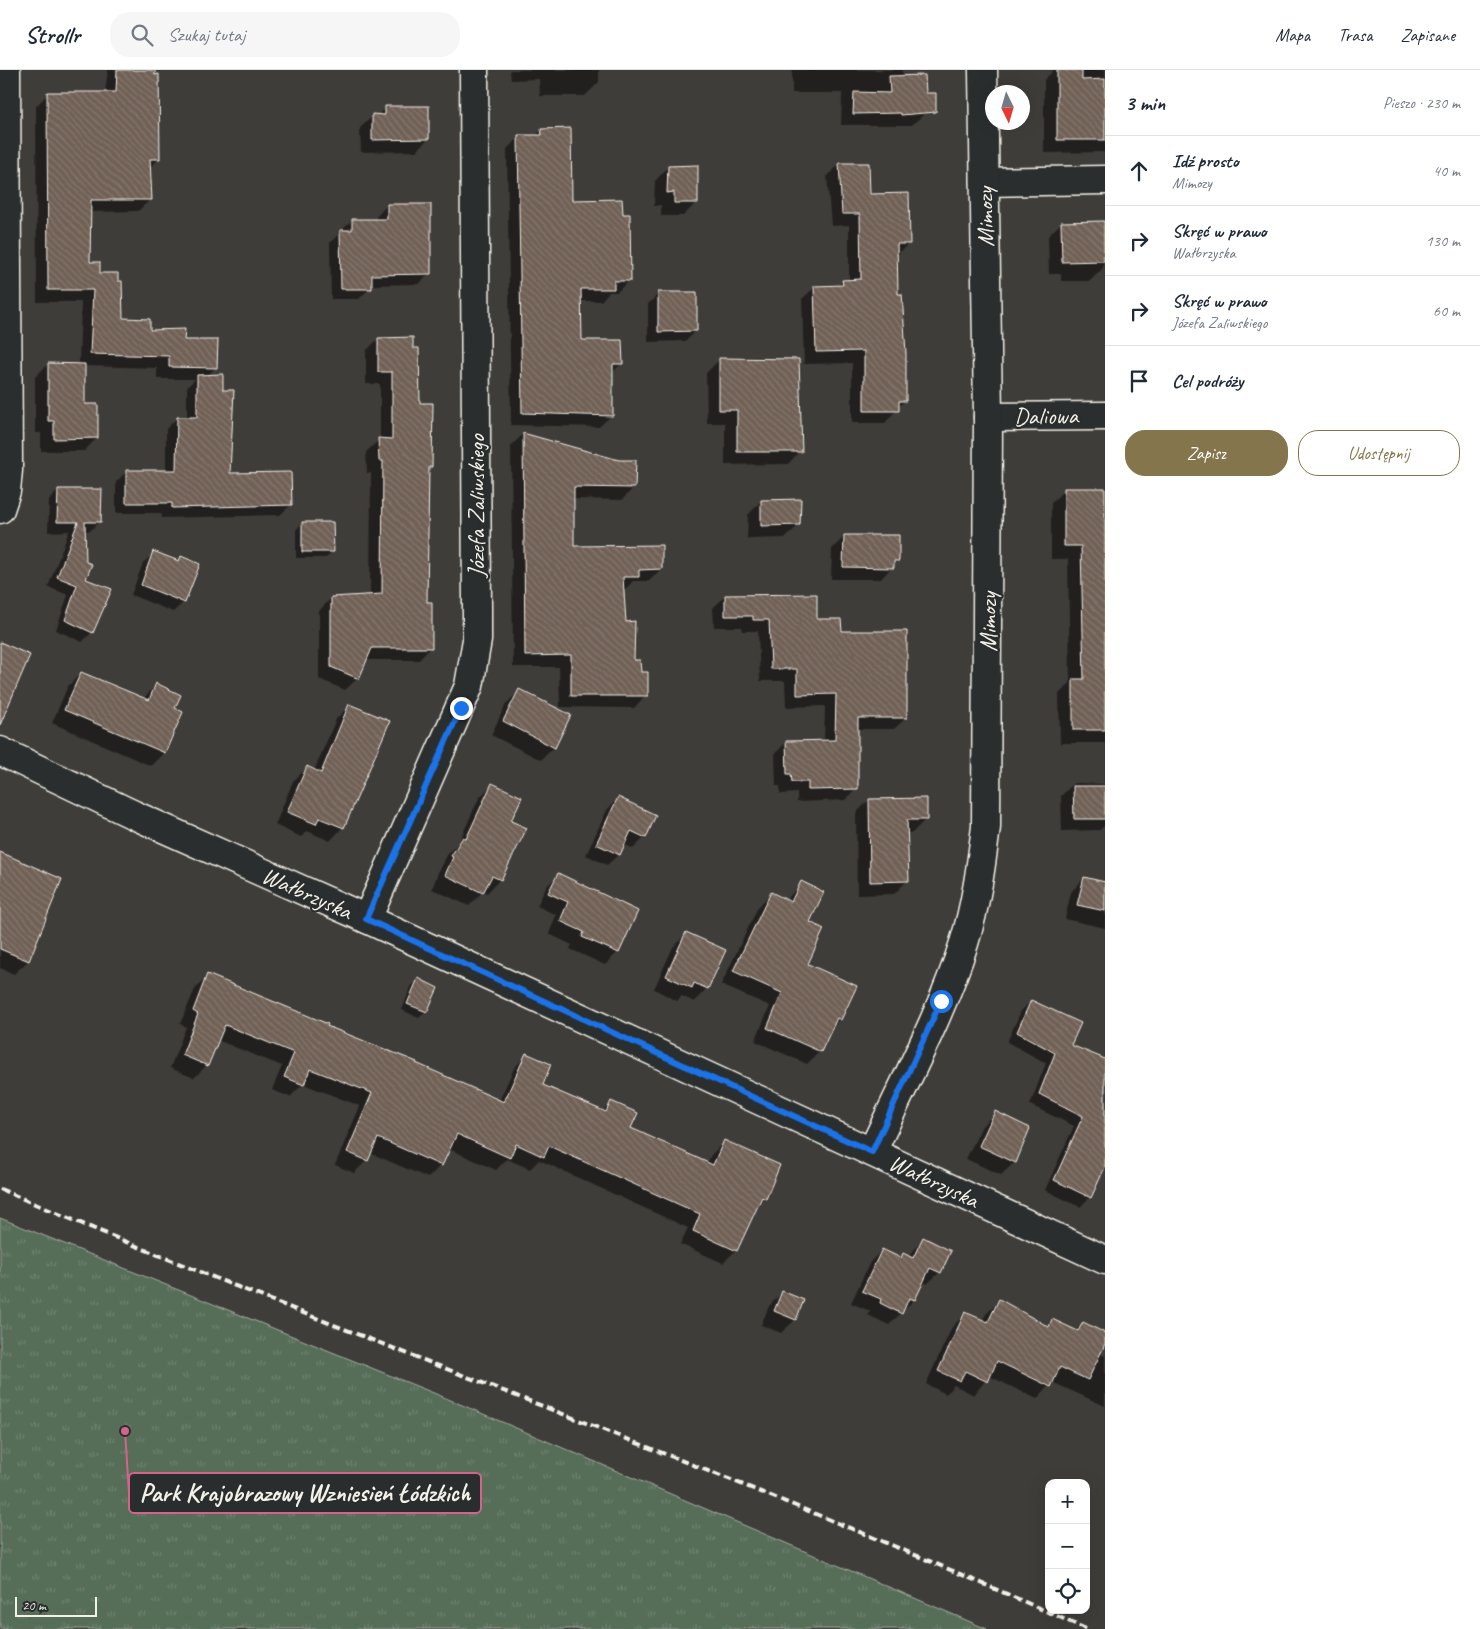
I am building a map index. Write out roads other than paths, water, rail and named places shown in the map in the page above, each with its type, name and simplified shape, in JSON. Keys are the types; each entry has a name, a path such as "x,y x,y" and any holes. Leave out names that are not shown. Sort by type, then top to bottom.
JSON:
{"street":[{"path":"0,509 8,470 6,70"},
{"name":"Józefa Zaliwskiego","path":"366,919 461,708 474,665 477,610 474,70"},
{"name":"Mimozy","path":"872,1152 941,1001 964,943 978,888 986,827 988,762 988,417 983,70"},
{"path":"985,182 1105,180"},
{"name":"Daliowa","path":"988,417 1105,416"},
{"name":"Wałbrzyska","path":"0,751 134,815 366,919 1105,1260"}],"railway":[{"path":"0,1189 135,1246 817,1514 952,1570 1086,1629"}],"place":[{"name":"Park Krajobrazowy Wzniesień Łódzkich","path":"125,1431"}]}
